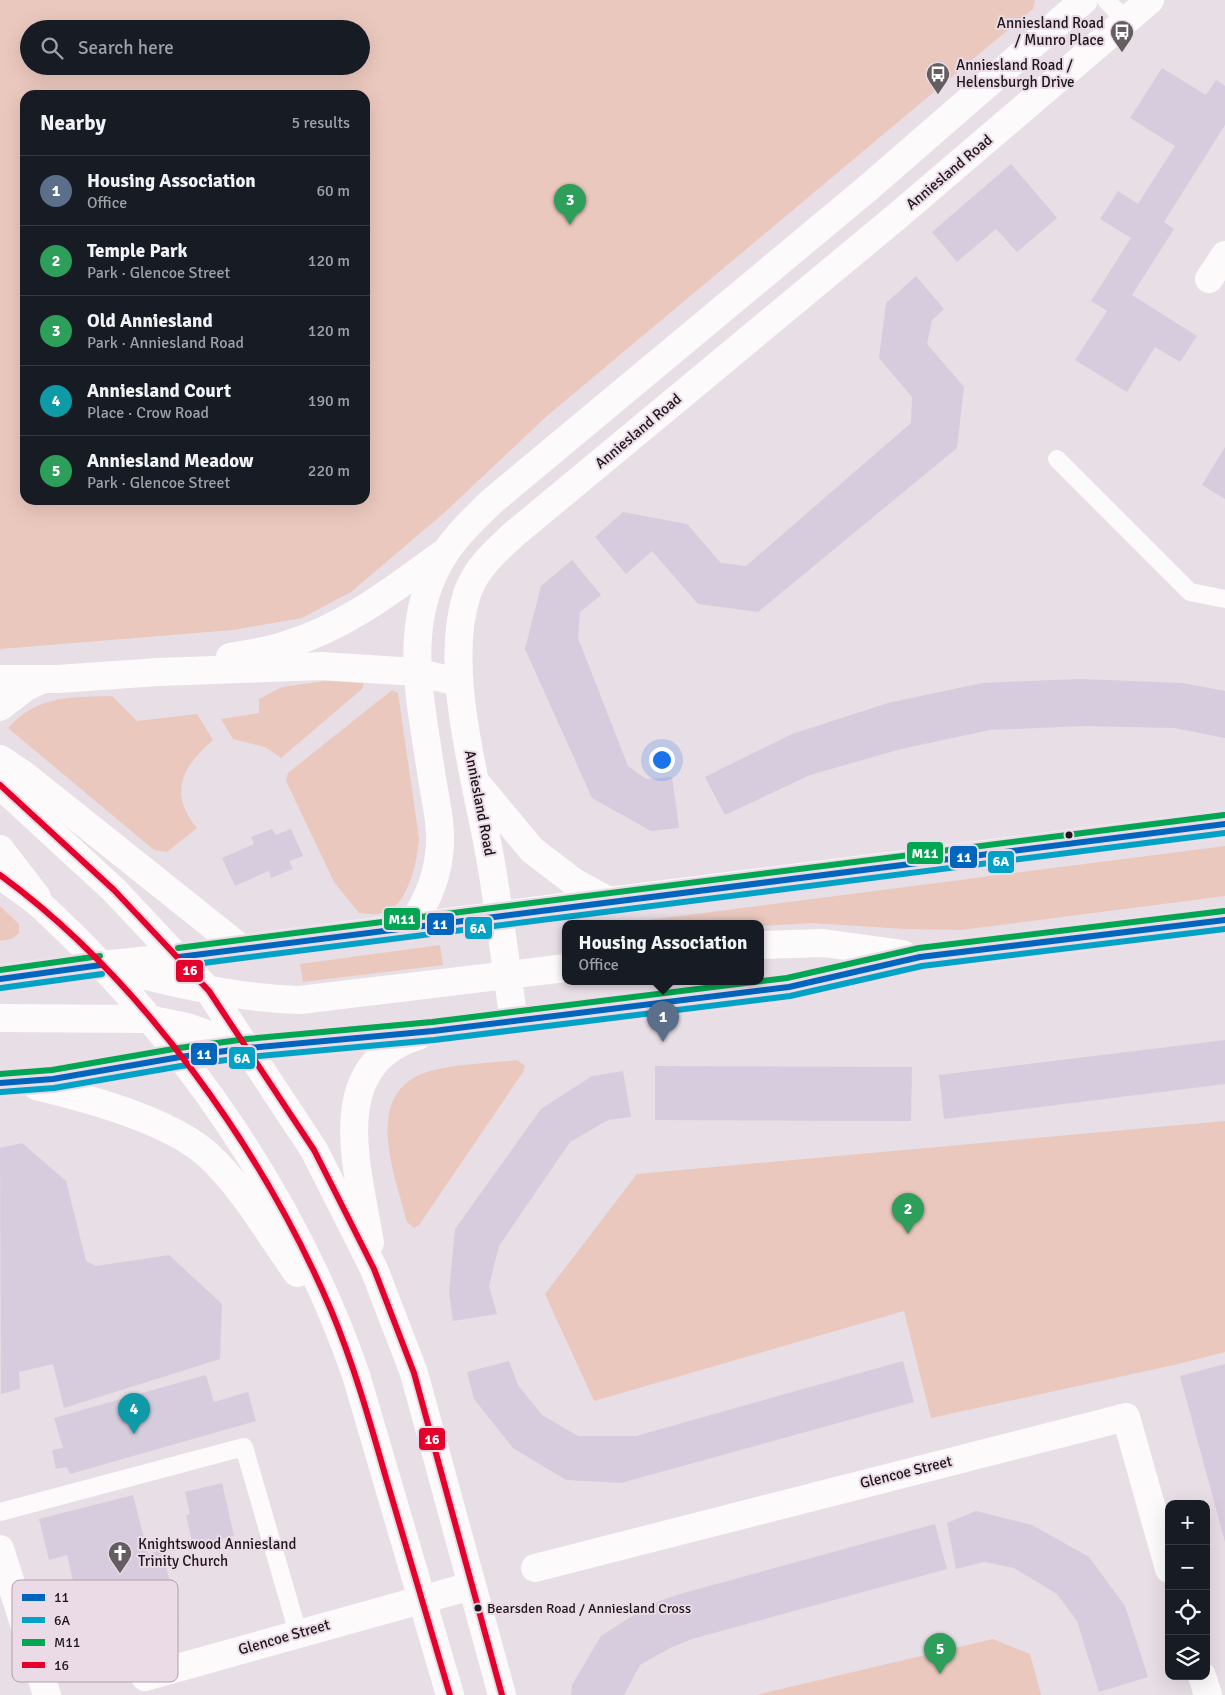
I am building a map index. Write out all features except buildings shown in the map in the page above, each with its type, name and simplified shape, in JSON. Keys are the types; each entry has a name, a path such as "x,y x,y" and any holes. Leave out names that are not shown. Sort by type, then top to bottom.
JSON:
{"main road":[{"path":"410,928 430,893 437,868 440,838 416,672 418,624 422,603 430,581 447,550 466,526 492,502 868,188 1084,0"},
{"name":"Anniesland Road","path":"514,1021 492,864 458,682 460,629 467,594 473,580 489,557 513,535 895,218 1150,0"},
{"path":"1209,279 1225,255"},
{"path":"158,672 285,646 330,628 364,610 447,550"},
{"path":"0,679 43,680 158,672 322,666 416,672 458,682"},
{"path":"0,707 26,686 43,680"},
{"path":"0,759 40,787 242,949"},
{"path":"476,782 532,850 574,882 609,901"},
{"path":"0,785 114,890 209,990 314,1150 374,1269 414,1373 502,1695"},
{"path":"0,980 101,965 410,928 609,901 1225,824"},
{"path":"0,849 47,911"},
{"path":"0,875 47,911 101,965 148,1019 180,1057 225,1117 273,1195 325,1295 342,1335 423,1599 450,1695"},
{"path":"3,1083 102,1072 180,1057 248,1048 433,1031 789,986 920,957 1225,920"},
{"path":"764,944 823,943 920,957"},
{"path":"101,965 209,990 262,998 321,999 562,968"},
{"path":"0,1018 148,1019 195,1030 248,1048"},
{"path":"374,1269 353,1135 356,1101 370,1069 391,1049 411,1038 433,1031"},
{"path":"3,1083 36,1086 146,1119 190,1142 207,1154 233,1183 342,1335"},
{"name":"Glencoe Street","path":"535,1568 1126,1417 1165,1555"},
{"path":"0,1549 12,1586"},
{"name":"Glencoe Street","path":"178,1668 471,1586"},
{"path":"1203,1680 1208,1695"},
{"path":"43,1682 47,1695"}],"lane":[{"path":"1106,0 1126,21"},
{"path":"1057,459 1190,592 1225,599"},
{"path":"0,1512 244,1447 298,1633"}],"shaded area":[{"path":"0,0 1035,0 1033,9 547,416 444,513 351,592 302,618 233,630 0,649"},
{"path":"325,681 364,683 362,689 281,758 265,747 233,739 221,719 259,713 259,699 282,687"},
{"path":"392,690 398,693 419,838 418,846 411,878 397,905 382,913 359,913 334,882 286,781 288,773"},
{"path":"112,696 137,721 197,714 213,740 193,760 182,781 183,803 188,815 197,828 167,852 154,850 8,728 31,709 43,703 69,698"},
{"path":"1225,846 1225,896 961,930 905,929 811,923 764,926 764,920 648,920"},
{"path":"0,906 19,924 19,933 12,939 0,941"},
{"path":"440,945 443,965 303,982 300,964"},
{"path":"517,1060 525,1066 523,1072 419,1225 414,1228 407,1222 391,1159 388,1136 389,1115 395,1096 408,1081 430,1071 462,1065"},
{"path":"1225,1121 1225,1352 1174,1365 931,1418 904,1311 594,1401 545,1294 637,1174"},
{"path":"993,1639 1030,1654 1041,1695 756,1695"}],"transit line":[{"name":"16","path":"0,785 114,890 209,991 314,1150 374,1269 414,1373 502,1695"},
{"name":"M11","path":"178,948 1224,815"},
{"name":"11","path":"179,957 1225,824"},
{"name":"6A","path":"180,966 1225,833"},
{"name":"16","path":"0,875 52,917 102,964 149,1016 193,1071 234,1129 270,1189 303,1250 331,1310 347,1352 368,1415 450,1695"},
{"name":"M11","path":"764,981 787,978 919,948 1224,911"},
{"name":"11","path":"0,1083 53,1079 180,1057 248,1048 433,1031 789,987 920,957 1225,920"},
{"name":"6A","path":"1,1092 54,1088 181,1066 249,1057 434,1040 790,996 922,966 1225,929"},
{"name":"M11","path":"0,970 100,956"},
{"name":"11","path":"0,979 101,965"},
{"name":"6A","path":"1,988 102,974"},
{"name":"M11","path":"0,1074 52,1070 179,1048 247,1039 432,1022 731,985"}],"place":[{"name":"Anniesland Road / Munro Place","path":"1122,53"},
{"name":"Anniesland Road / Helensburgh Drive","path":"938,95"},
{"name":"Old Anniesland","path":"570,225"},
{"name":"Housing Association","path":"663,1042"},
{"name":"Temple Park","path":"908,1234"},
{"name":"Anniesland Court","path":"134,1434"},
{"name":"Knightswood Anniesland Trinity Church","path":"120,1574"},
{"name":"Bearsden Road / Anniesland Cross","path":"478,1608"},
{"name":"Anniesland Meadow","path":"940,1674"}]}
